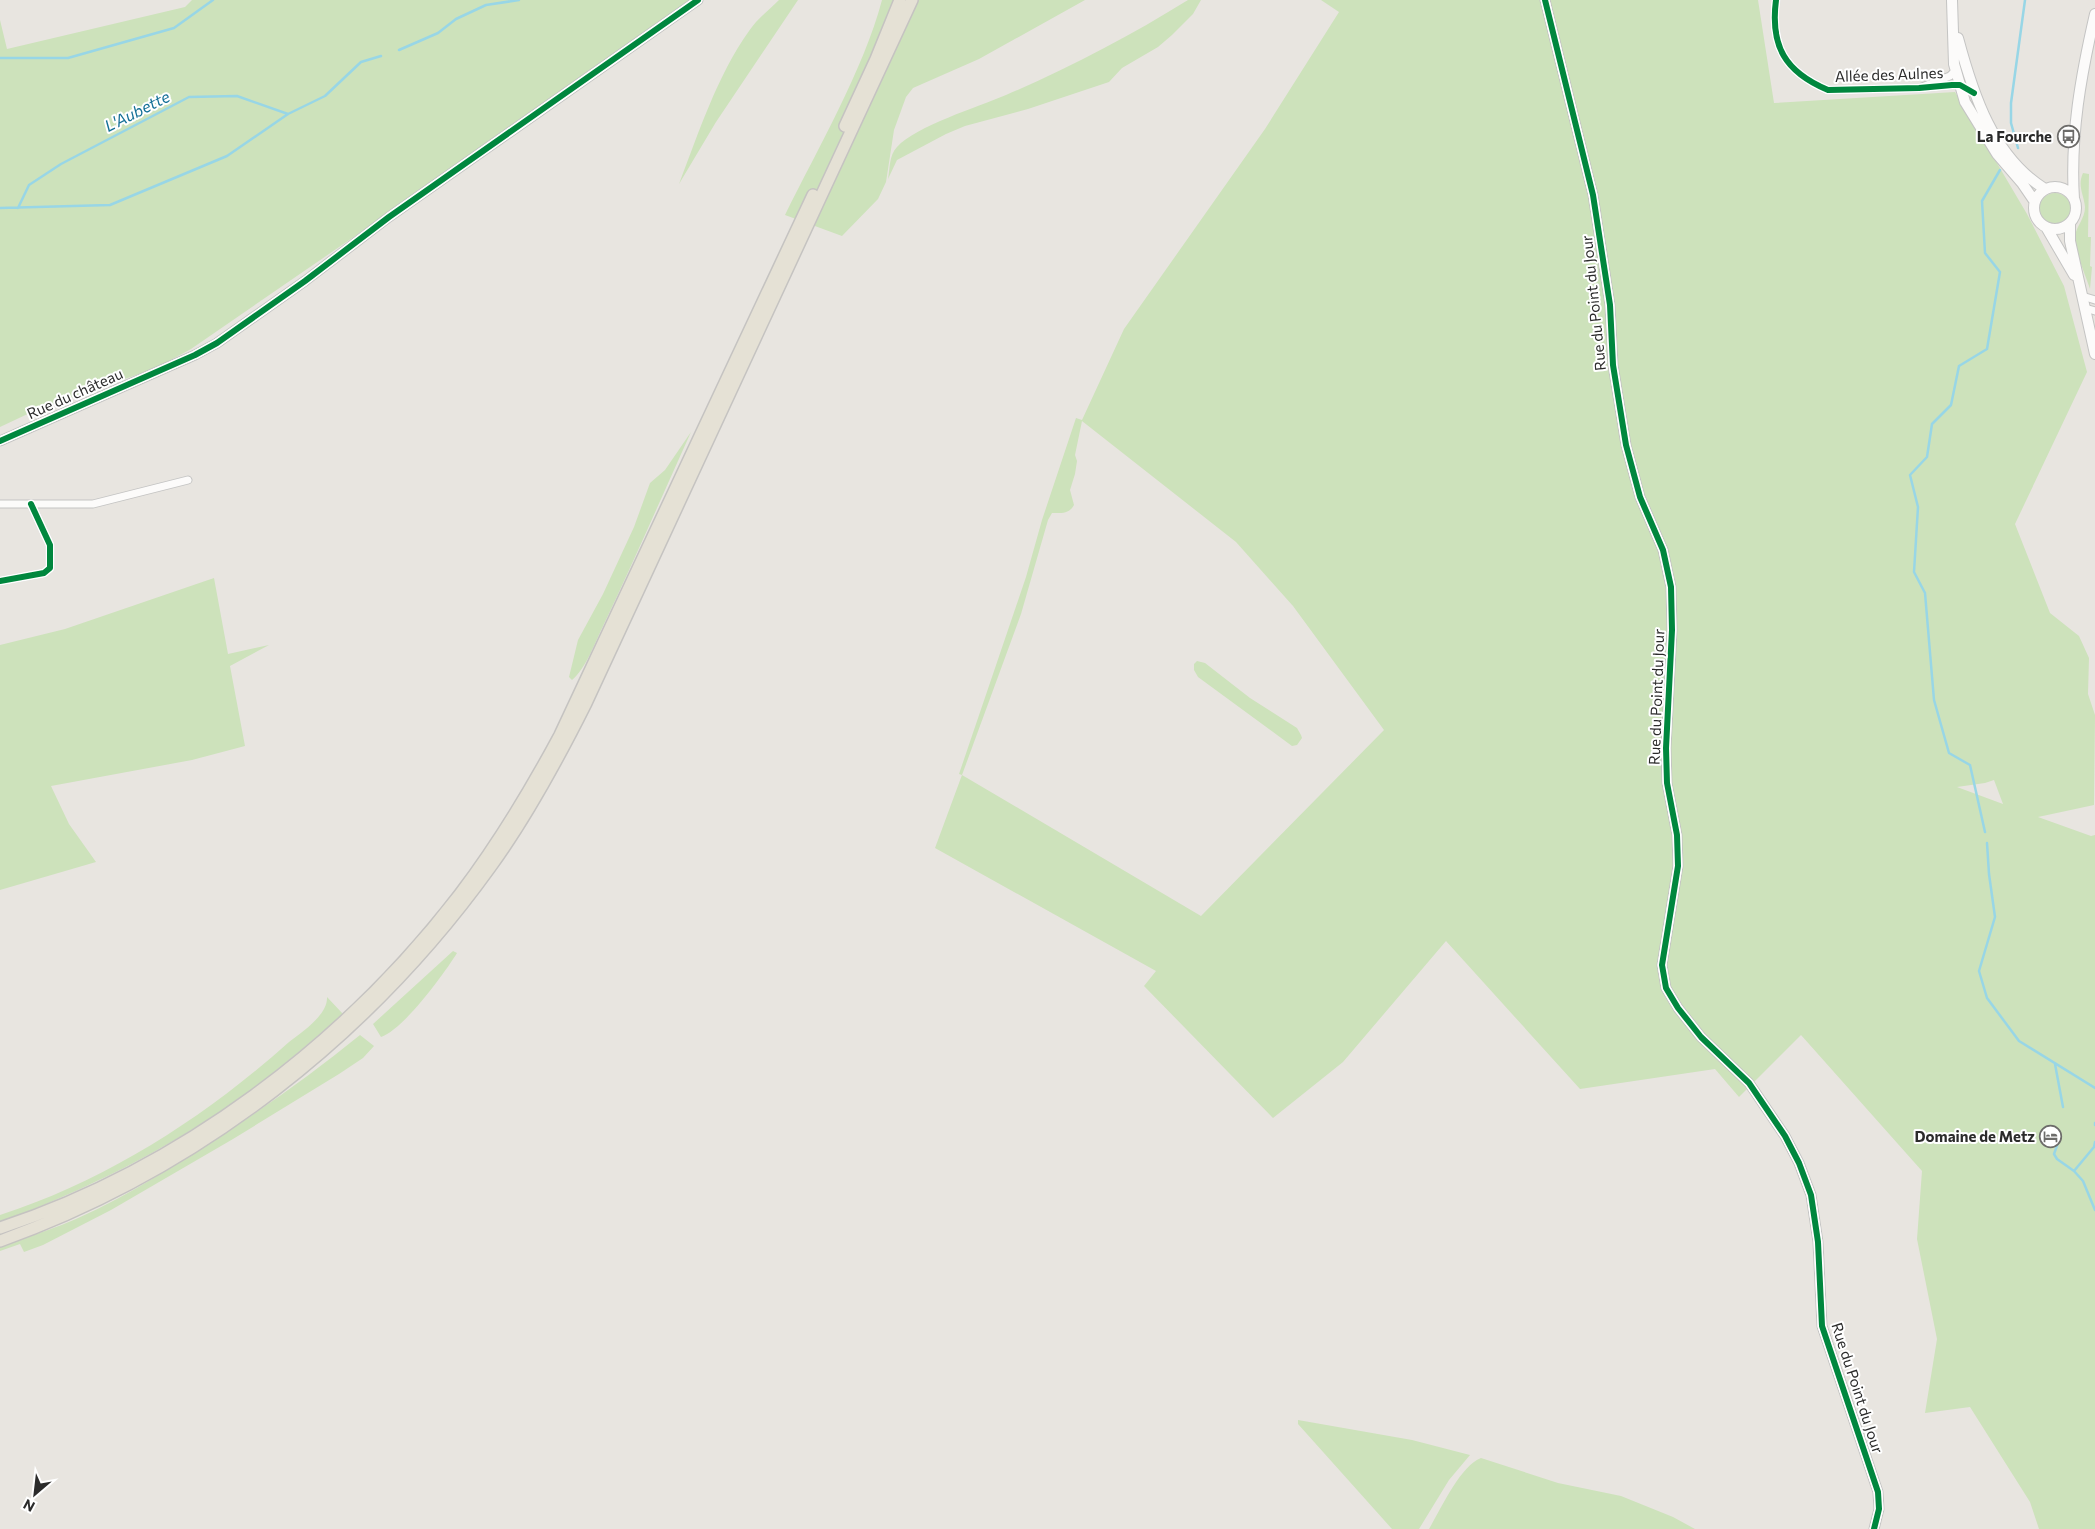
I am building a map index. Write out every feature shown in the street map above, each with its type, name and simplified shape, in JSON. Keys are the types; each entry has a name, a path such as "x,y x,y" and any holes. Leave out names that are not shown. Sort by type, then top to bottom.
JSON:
{"main road":[{"path":"0,1228 81,1196 146,1164 206,1128 268,1084 313,1048 372,994 436,922 480,867 531,787 575,705 860,95 900,0"},
{"path":"0,1241 43,1226 122,1189 194,1147 269,1094 315,1057 388,989 450,921 486,872 534,799 586,703 912,0"},
{"path":"1952,0 1956,70 1966,102 1980,129 1997,154 2022,183 2035,202"},
{"path":"2081,292 2070,241 2070,223 2075,214 2072,172 2076,113 2095,14"},
{"path":"1953,20 1974,93 1988,124 2012,160 2030,180 2045,189"},
{"path":"2057,187 2072,172"},
{"path":"2074,198 2064,188 2045,189 2037,197 2035,214 2062,251 2090,310 2095,354"},
{"path":"2046,227 2059,228 2070,223"}],"street":[{"name":"Rue du château","path":"0,441 160,371 217,343 305,281 389,217 698,0"},
{"name":"Rue du Point du Jour","path":"1545,0 1593,195 1610,305 1613,365 1626,445 1640,497 1663,550 1672,586 1672,630 1666,748 1668,783 1677,835 1678,866 1662,965 1666,988 1678,1008 1701,1037 1749,1083 1785,1136 1799,1163 1811,1195 1818,1242 1822,1326 1878,1492 1879,1509 1874,1529"},
{"name":"Allée des Aulnes","path":"1776,0 1774,22 1777,41 1782,53 1789,65 1797,73 1814,84 1828,90 1960,85 1974,93"},
{"name":"Allée des Aulnes","path":"1919,88 1950,76 1956,70"},
{"path":"2081,292 2095,300"},
{"path":"0,504 92,504 188,480"},
{"path":"0,581 44,573 50,568 50,545 31,504"}],"green space":[{"path":"192,0 689,0 692,4 191,349 156,368 34,411 0,427 0,20 7,49 185,7"},
{"path":"779,0 798,0 716,122 679,184 727,67 752,27"},
{"path":"882,0 1085,0 979,59 913,88 906,97 894,130 886,182 878,199 842,236 785,215 852,82 874,27"},
{"path":"1188,0 1201,0 1193,14 1158,47 1122,68 1109,82 1028,109 965,126 946,134 897,160 888,179 894,150 906,139 932,124 1030,85 1076,63 1122,39"},
{"path":"1321,0 1758,0 1774,103 1955,92 2027,214 2064,286 2087,372 2015,524 2050,613 2079,636 2089,658 2088,694 2095,715 2094,805 2038,817 2091,836 2095,835 2095,1529 2039,1529 2030,1502 1970,1407 1925,1413 1937,1339 1917,1239 1922,1171 1801,1035 1739,1097 1715,1069 1580,1089 1446,941 1343,1062 1273,1118 1144,986 1156,971 935,848 962,775 959,774 1026,577 1042,520 1076,418 1082,420 1124,329 1265,129 1339,12","holes":["1082,421 1236,542 1293,606 1384,730 1201,916 962,775 1021,614 1048,520 1052,513 1062,513 1074,505 1070,490 1075,474 1077,461 1075,455","1994,780 2003,804 1957,787 1985,783"]},
{"path":"2083,173 2089,174 2088,237 2091,237 2090,266 2092,267 2090,289 2075,242 2076,233 2085,211 2081,186"},
{"path":"2055,193 2061,194 2066,198 2070,203 2070,215 2066,220 2061,224 2055,225 2049,224 2044,220 2040,215 2039,209 2040,203 2044,198 2049,194"},
{"path":"691,432 590,654 582,669 572,680 569,677 578,640 603,594 634,527 650,483 665,470"},
{"path":"214,578 228,654 269,645 230,666 245,746 192,760 51,786 69,824 96,862 0,890 0,645 65,629"},
{"path":"1197,661 1205,663 1250,698 1297,728 1302,738 1297,745 1292,746 1198,677 1194,670 1194,664"},
{"path":"453,951 457,953 423,1000 401,1023 381,1037 373,1024"},
{"path":"327,997 343,1014 293,1057 240,1098 183,1135 124,1168 63,1197 0,1222 0,1215 40,1201 117,1165 154,1144 224,1096 319,1017 326,1004"},
{"path":"360,1035 374,1046 363,1058 233,1139 111,1210 43,1245 24,1252 20,1244 0,1251 0,1245 76,1219 155,1177 264,1107"},
{"path":"1298,1420 1412,1440 1470,1455 1449,1480 1419,1529 1392,1529 1298,1424"},
{"path":"1481,1458 1558,1483 1621,1496 1673,1517 1695,1529 1429,1529 1458,1479 1473,1463"}],"waterway":[{"name":"L'Aubette","path":"0,58 68,58 174,28 213,0"},
{"name":"L'Aubette","path":"399,50 438,33 456,19 486,5 519,0"},
{"path":"2018,148 2011,123 2011,103 2025,0"},
{"name":"L'Aubette","path":"0,208 110,205 227,156 288,114 325,96 361,62 381,56"},
{"name":"L'Aubette","path":"18,208 29,185 61,164 189,97 237,96 288,114"},
{"path":"1985,832 1970,765 1949,753 1934,700 1925,593 1914,572 1918,507 1910,475 1927,457 1932,424 1951,405 1959,366 1987,349 2000,272 1985,253 1982,201 2000,170"},
{"path":"1987,843 1995,917 1979,971 1987,998 2019,1041 2095,1088"},
{"path":"2055,1064 2063,1107"},
{"path":"2095,1142 2094,1147 2074,1171 2083,1181 2095,1210"},
{"path":"2058,1143 2054,1154 2057,1159 2074,1171"}],"cycle path":[{"path":"0,441 195,355 217,343 305,281 389,217 698,0"},
{"path":"1545,0 1593,195 1610,305 1613,365 1626,445 1640,497 1663,550 1671,587 1672,630 1666,748 1667,783 1677,835 1678,866 1662,965 1666,988 1678,1008 1701,1037 1749,1083 1785,1136 1799,1163 1811,1195 1818,1242 1822,1326 1878,1492 1879,1509 1874,1529"},
{"path":"1776,0 1775,16 1778,44 1791,66 1813,83 1828,90 1960,85 1974,93"},
{"path":"0,581 44,573 50,568 50,545 31,504"}],"place":[{"name":"La Fourche","path":"2068,137"},
{"name":"Domaine de Metz","path":"2051,1137"}]}
